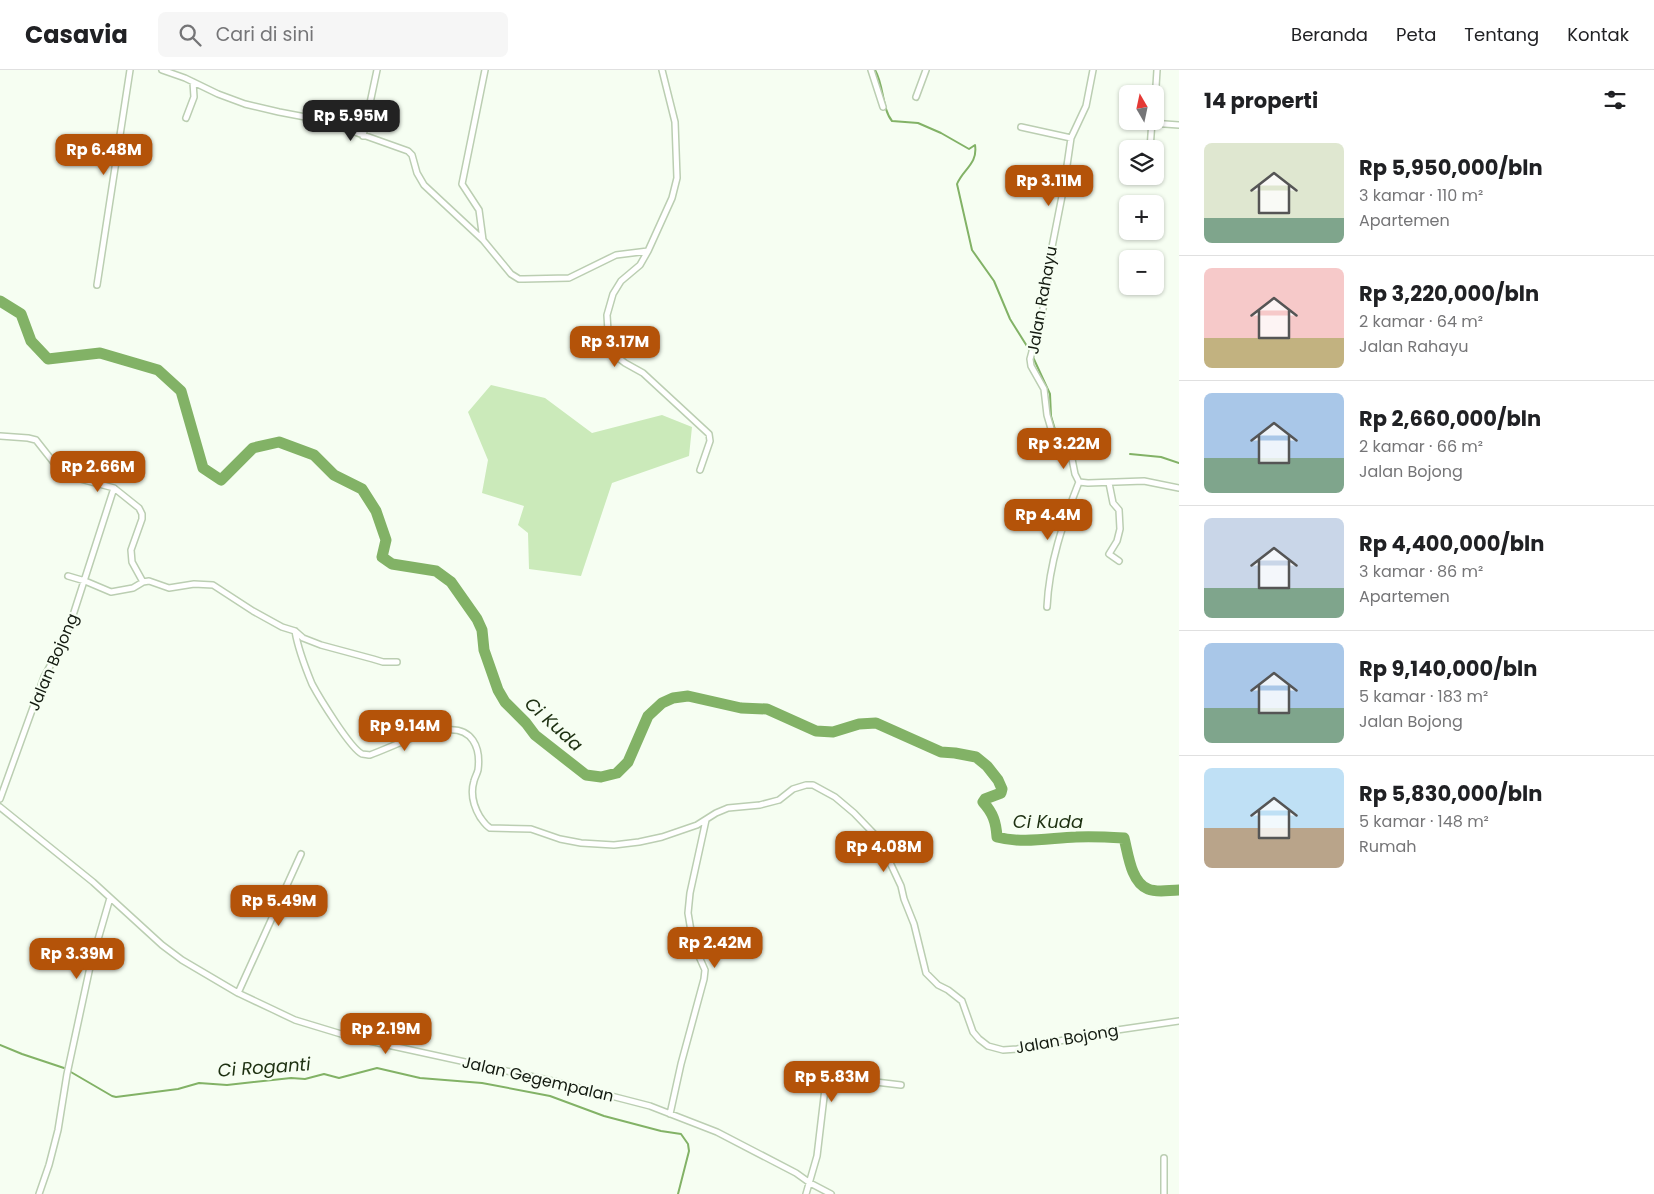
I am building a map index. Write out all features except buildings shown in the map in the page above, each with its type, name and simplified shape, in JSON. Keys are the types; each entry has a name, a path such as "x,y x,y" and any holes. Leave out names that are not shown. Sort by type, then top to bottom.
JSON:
{"street":[{"path":"97,285 130,70"},
{"path":"162,70 245,104 321,120 408,151 424,184 483,240 511,274 519,279 569,278 616,256 648,251"},
{"path":"363,136 377,70"},
{"path":"483,240 479,210 462,184 485,70"},
{"path":"662,70 675,122 677,178 672,198 648,251 640,265 621,281 613,294 607,315 609,348 625,364 643,373 709,434 710,441 700,470"},
{"path":"871,70 883,106"},
{"path":"916,97 926,70"},
{"name":"Jalan Rahayu","path":"1079,482 1075,474 1071,454 1052,432 1047,415 1044,389 1032,366 1031,353 1042,315 1071,138 1086,106 1092,70"},
{"path":"1156,85 1157,70"},
{"path":"186,118 194,97 193,82"},
{"path":"1164,123 1179,125"},
{"path":"1021,127 1071,138"},
{"path":"0,436 36,440 62,473 114,488 132,501 142,514 140,526 131,550 132,562 143,582"},
{"path":"1047,607 1049,580 1058,540 1079,482 1088,484 1144,481 1179,488"},
{"path":"1109,483 1114,505 1118,510 1120,529 1118,541 1109,554 1119,561"},
{"name":"Jalan Bojong","path":"0,799 44,677 66,637 114,488"},
{"path":"68,576 111,592 133,588 143,582 152,581 169,588 194,584 213,585 253,611 282,627 295,631 303,638 320,645 383,662 396,662"},
{"name":"Jalan Bojong","path":"295,631 297,644 314,686 339,728 357,750 363,754 370,755 411,739 447,729 460,730 472,738 478,754 478,772 472,789 472,801 486,826 490,828 531,828 571,842 614,845 662,837 697,825 728,808 760,805 779,800 793,789 813,785 835,797 854,813 879,839 901,886 914,924 926,973 938,985 962,1001 973,1032 988,1046 1003,1050 1017,1049 1126,1028 1179,1021"},
{"name":"Jalan Gegempalan","path":"0,807 93,882 162,945 182,960 238,993 295,1020 351,1037 558,1082 650,1106 717,1132 796,1172 810,1183 831,1194"},
{"path":"670,1114 681,1064 704,979 705,970 693,943 688,913 690,893 706,820"},
{"path":"238,993 302,854"},
{"path":"39,1194 49,1165 64,1099 68,1068 90,967 110,898"},
{"path":"806,1194 816,1156 826,1080 833,1077 902,1085"},
{"path":"1164,1158 1164,1194"}],"green space":[{"path":"491,385 545,398 592,433 662,415 692,427 689,456 612,483 581,576 529,569 528,533 518,525 524,506 482,493 488,460 468,412"}],"waterway":[{"path":"875,70 886,110 892,121 918,123 941,133 969,149 975,145 972,162 957,184 972,250 994,281 1010,319 1030,351"},
{"name":"Ci Kuda","path":"0,301 21,314 31,341 48,359 100,353 158,370 181,391 203,468 221,480 253,448 279,442 314,455 334,475 362,489 376,511 386,540 382,557 392,564 436,571 451,582 477,619 482,630 484,650 498,690 505,702 535,735 586,775 601,777 617,773 628,762 648,716 662,703 673,698 688,696 741,708 767,709 816,731 833,732 859,724 876,723 941,752 976,757 987,766 998,780 1002,789 1001,793 985,799 983,802 993,818 997,837 1017,840 1082,837 1124,838 1131,867 1142,886 1155,891 1179,890"},
{"path":"1032,355 1050,394 1051,416 1056,433"},
{"path":"1059,437 1077,451 1104,453"},
{"path":"1130,454 1161,457 1179,463"},
{"name":"Ci Roganti","path":"0,1045 64,1068 116,1097 178,1089 199,1083 227,1085 291,1078 305,1079 324,1074 339,1078 377,1068 420,1078 482,1083 550,1096 604,1116 661,1131 681,1134 688,1144 689,1151 678,1194"}]}
